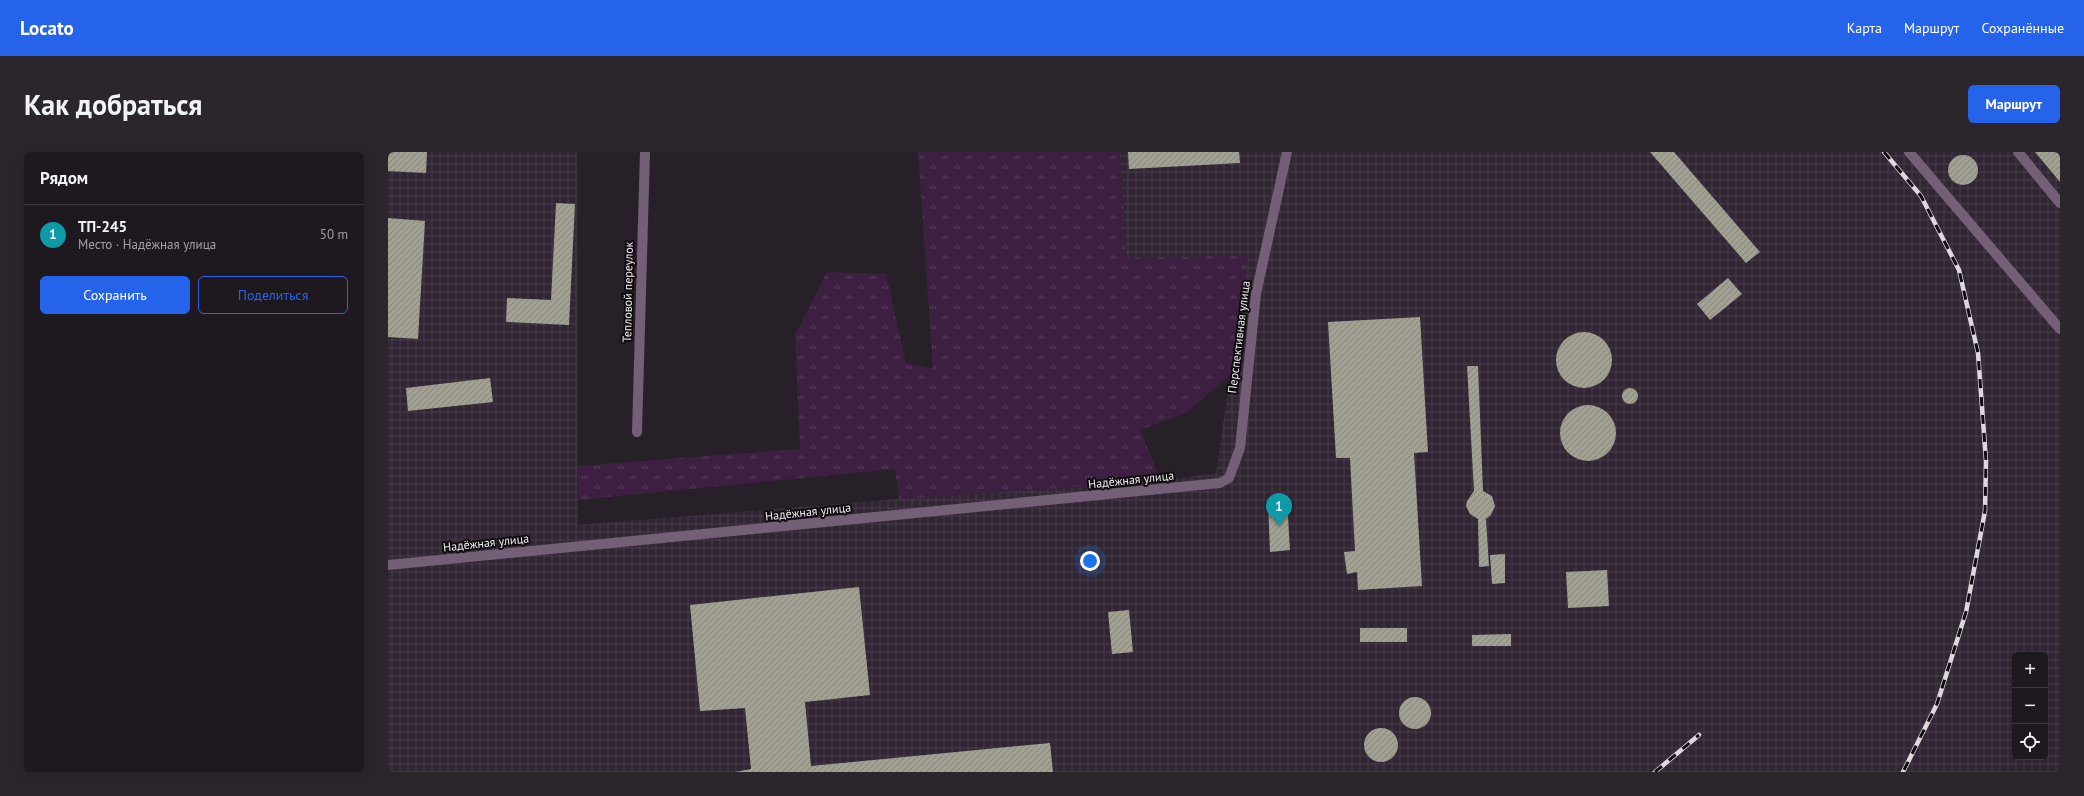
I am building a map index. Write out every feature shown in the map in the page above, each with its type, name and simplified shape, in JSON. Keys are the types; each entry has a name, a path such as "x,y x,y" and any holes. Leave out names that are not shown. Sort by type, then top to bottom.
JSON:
{"street":[{"name":"Тепловой переулок","path":"638,432 645,152"},
{"name":"Перспективная улица","path":"1229,478 1240,448 1256,294 1287,152"},
{"path":"1909,152 2060,329"},
{"path":"2018,152 2060,203"},
{"name":"Надёжная улица","path":"388,565 1202,486 1220,483 1229,478"}],"shaded area":[{"path":"388,152 577,152 578,525 899,499 1161,481 1216,473 1248,255 1126,258 1120,152 2060,152 2060,772 388,772"}],"green space":[{"path":"918,152 1120,152 1126,258 1248,255 1231,374 1186,413 1140,430 1161,481 899,499 895,469 578,500 578,466 800,449 795,335 827,272 886,274 906,363 933,369"}],"building":[{"path":"388,152 427,152 426,173 388,171"},
{"path":"1128,152 1239,152 1240,163 1129,169"},
{"path":"1650,152 1674,152 1760,252 1746,263"},
{"path":"2035,152 2060,152 2060,182"},
{"path":"1963,155 1974,159 1978,170 1974,181 1963,185 1952,181 1948,170 1952,159"},
{"path":"556,203 575,204 569,325 506,322 507,298 551,300"},
{"path":"388,218 425,221 418,339 388,337"},
{"path":"1728,278 1742,294 1710,320 1697,304"},
{"path":"1420,317 1428,452 1414,453 1422,586 1358,590 1357,572 1347,574 1344,552 1355,551 1350,458 1336,458 1328,322"},
{"path":"1584,332 1595,334 1604,340 1610,349 1612,360 1610,371 1604,380 1595,386 1584,388 1573,386 1564,380 1558,371 1556,360 1558,349 1564,340 1573,334"},
{"path":"1467,366 1478,366 1483,491 1492,496 1495,506 1491,515 1486,519 1489,566 1479,567 1478,519 1470,514 1466,506 1467,501 1474,491"},
{"path":"490,378 493,402 408,411 406,388"},
{"path":"1630,388 1636,390 1638,396 1636,402 1630,404 1624,402 1622,396 1624,390"},
{"path":"1588,405 1599,407 1608,413 1614,422 1616,433 1614,444 1608,453 1599,459 1588,461 1577,459 1568,453 1562,444 1560,433 1562,422 1568,413 1577,407"},
{"path":"1287,501 1290,550 1270,552 1268,502"},
{"path":"1505,554 1505,583 1492,584 1490,555"},
{"path":"1607,570 1609,606 1568,608 1566,572"},
{"path":"859,587 870,695 805,702 811,766 1050,743 1053,772 735,772 751,769 745,708 700,711 690,605"},
{"path":"1129,610 1133,652 1112,654 1108,612"},
{"path":"1360,628 1407,628 1407,642 1360,642"},
{"path":"1511,634 1511,646 1472,646 1472,635"},
{"path":"1415,697 1426,702 1431,713 1426,724 1415,729 1404,724 1399,713 1404,702"},
{"path":"1381,728 1387,729 1393,733 1397,739 1397,751 1393,757 1387,761 1381,762 1375,761 1369,757 1365,751 1364,745 1365,739 1369,733 1375,729"}],"railway":[{"path":"1884,152 1921,196 1959,270 1978,353 1986,461 1985,511 1966,612 1937,704 1903,772"},
{"path":"1655,772 1699,735"}],"place":[{"name":"ТП-245","path":"1279,526"}]}
